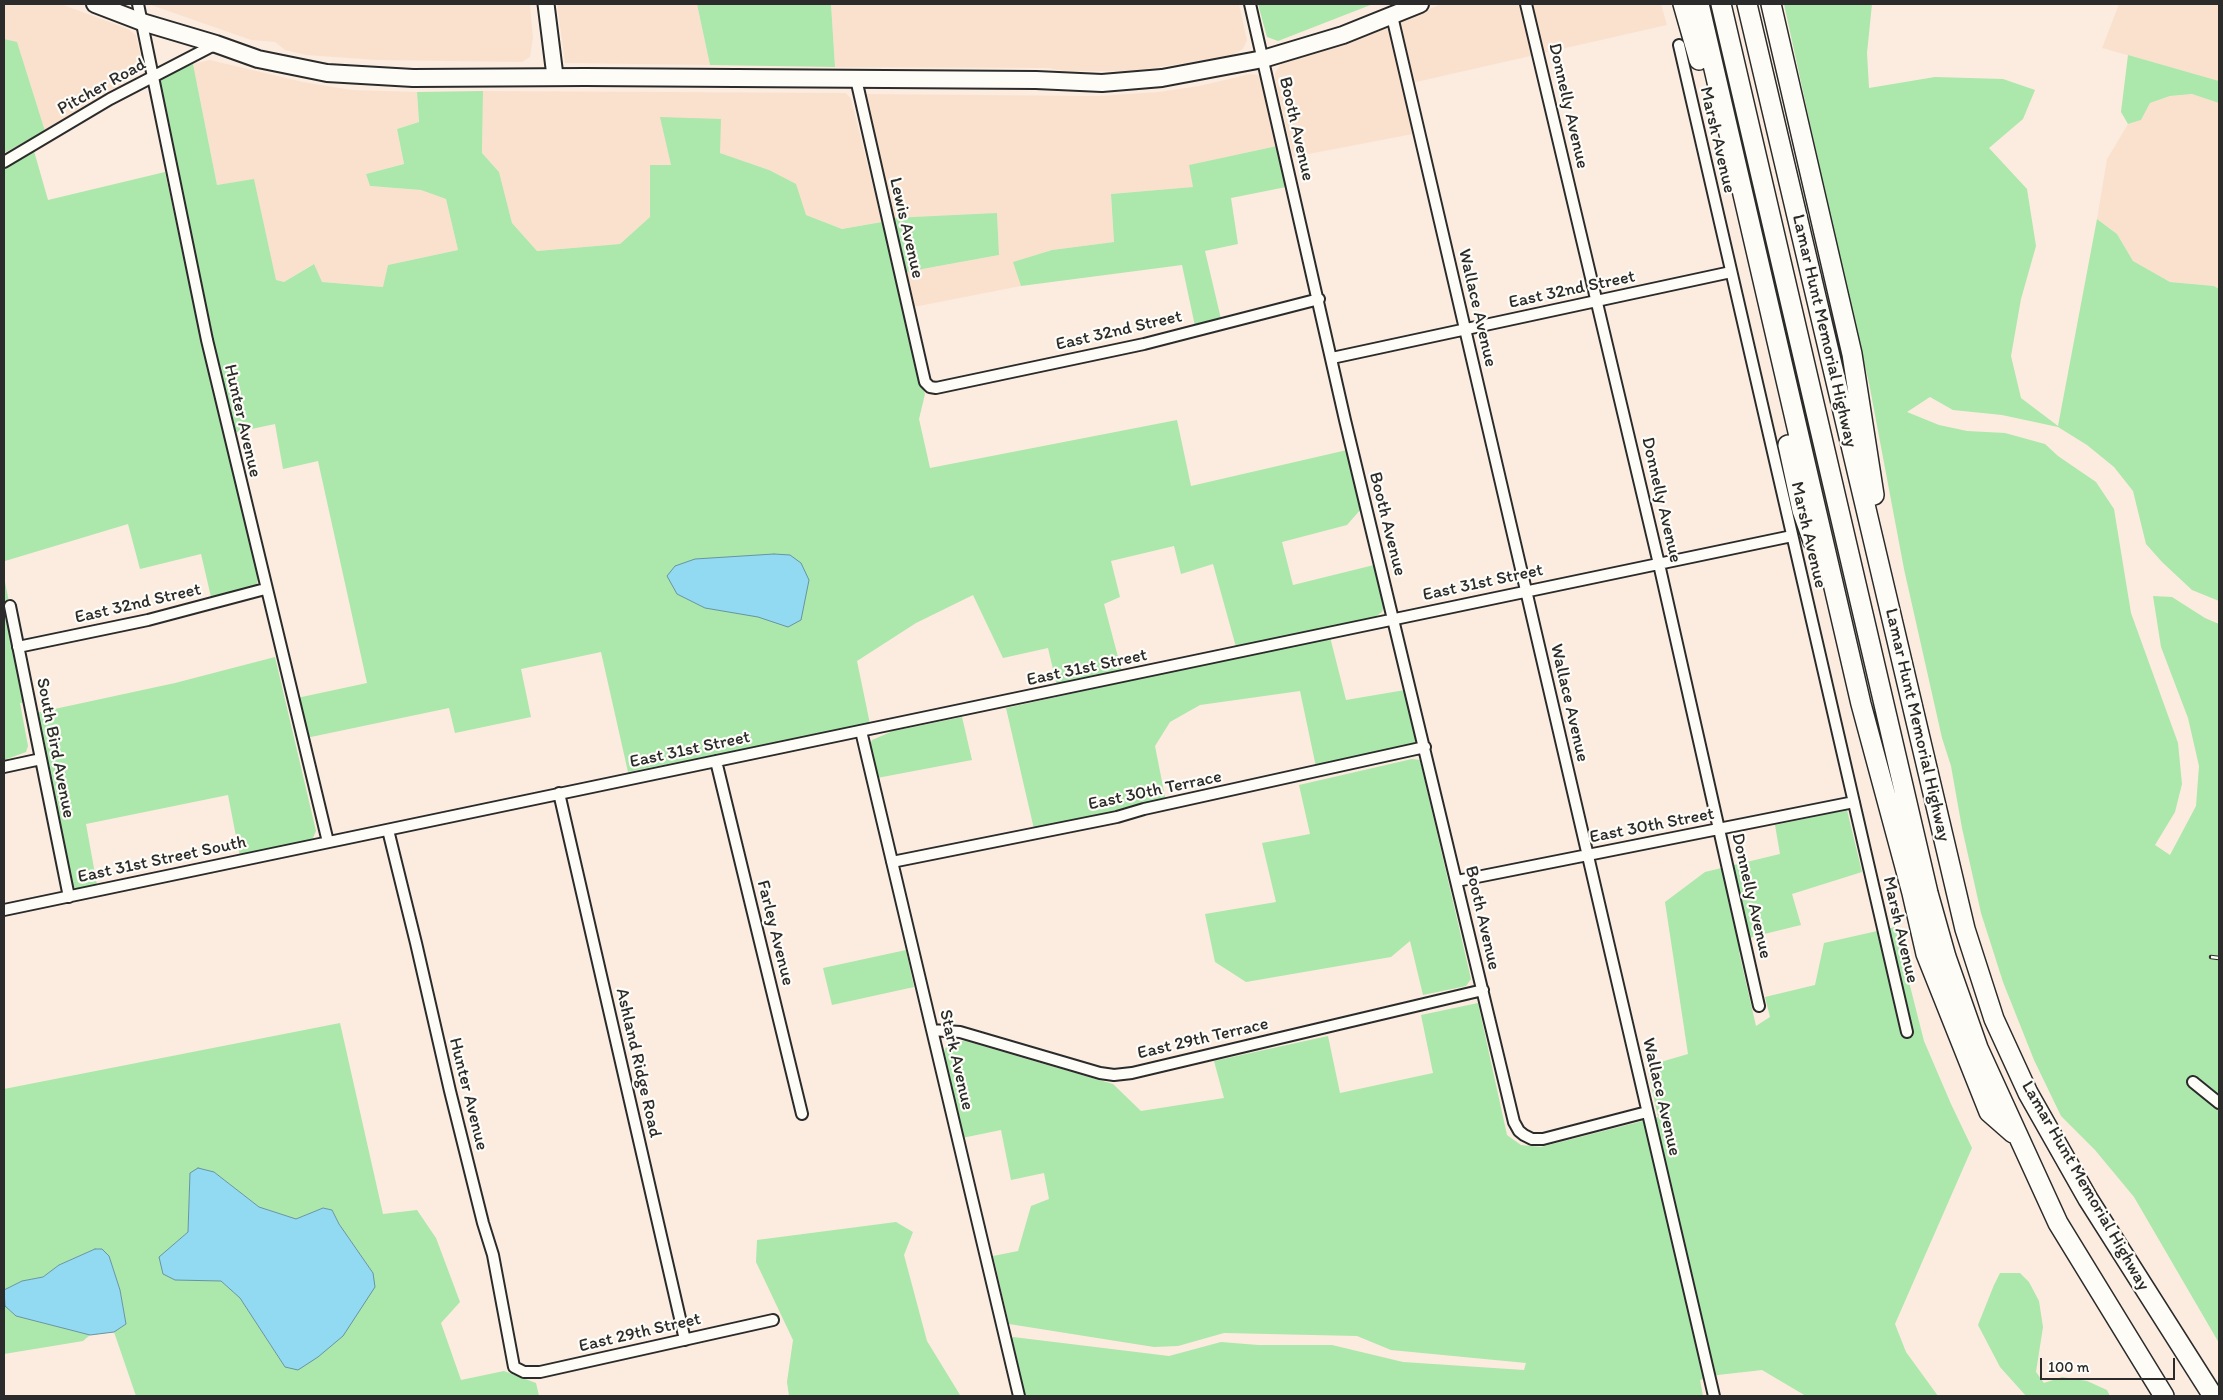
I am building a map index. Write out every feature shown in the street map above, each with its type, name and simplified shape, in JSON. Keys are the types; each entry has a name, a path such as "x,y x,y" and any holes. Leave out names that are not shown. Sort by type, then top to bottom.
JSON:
{"highway":[{"path":"1682,4 1694,37 1802,510 1821,562 1834,586"},
{"path":"1699,4 1862,704 1912,893 1926,954 1990,1112 2018,1138"},
{"name":"Lamar Hunt Memorial Highway","path":"1721,4 1928,893 1946,957 1978,1048 2058,1222 2164,1396"},
{"name":"Lamar Hunt Memorial Highway","path":"1747,4 1965,929 1994,1019 2028,1093 2088,1199 2213,1396"},
{"path":"1771,4 1852,354 1876,509 1876,551"}],"main road":[{"path":"95,4 142,22 268,62 327,72 413,78 555,76 1102,82 1162,78 1263,59 1343,35 1420,4"},
{"path":"546,4 555,76"}],"street":[{"name":"Hunter Avenue","path":"138,4 205,330 265,589 328,842"},
{"name":"Booth Avenue","path":"1250,4 1332,358 1514,1122 1519,1131 1524,1135 1532,1139 1543,1139 1647,1112"},
{"name":"Donnelly Avenue","path":"1526,4 1660,564 1759,1006"},
{"name":"Wallace Avenue","path":"1392,16 1714,1396"},
{"name":"Pitcher Road","path":"4,162 110,99 216,44"},
{"name":"Marsh Avenue","path":"1678,46 1907,1032"},
{"name":"Lewis Avenue","path":"856,79 926,384"},
{"name":"East 32nd Street","path":"1332,358 1731,272"},
{"name":"East 32nd Street","path":"926,384 930,388 936,388 1106,352 1319,299"},
{"name":"East 31st Street","path":"388,830 1792,536"},
{"name":"East 32nd Street","path":"18,646 148,620 265,589"},
{"name":"South Bird Avenue","path":"10,606 69,897"},
{"name":"Stark Avenue","path":"861,731 1019,1396"},
{"name":"East 30th Terrace","path":"892,862 1118,817 1144,809 1425,747"},
{"path":"4,766 41,759"},
{"name":"Farley Avenue","path":"716,761 802,1114"},
{"name":"Ashland Ridge Road","path":"559,793 685,1340"},
{"name":"East 30th Street","path":"1457,882 1854,802"},
{"name":"Hunter Avenue","path":"388,830 450,1090 483,1223 493,1255 514,1367"},
{"name":"East 31st Street South","path":"4,910 388,830"},
{"name":"East 29th Terrace","path":"932,1030 960,1032 1100,1073 1114,1075 1132,1073 1483,990"},
{"path":"2193,1082 2219,1103"},
{"name":"East 29th Street","path":"514,1367 524,1372 540,1372 773,1320"}],"shaded area":[{"path":"4,4 61,4 128,29 136,35 144,71 45,131 17,43 4,39"},
{"path":"148,4 530,4 533,38 530,57 522,62 376,60 306,55 285,50 275,42 251,40"},
{"path":"557,4 697,4 710,65 565,63"},
{"path":"831,4 1239,4 1247,40 1243,49 1231,56 1134,71 1064,71 1048,68 835,67"},
{"path":"1442,4 1661,4 1667,25 1403,85 1413,134 1293,157 1275,80 1275,73 1281,64"},
{"path":"2119,4 2219,4 2219,81 2102,48"},
{"path":"210,60 303,82 352,90 417,92 419,122 397,129 404,164 366,174 370,186 421,190 446,199 458,250 388,265 384,287 322,282 313,264 284,282 276,281 254,180 217,185 193,64"},
{"path":"1250,74 1258,75 1262,80 1277,146 1190,165 1194,187 1111,194 1114,242 1052,250 1014,262 1021,286 914,307 906,272 999,255 997,214 893,218 864,99 866,94 1099,96 1158,92 1199,86"},
{"path":"483,91 846,93 851,99 882,222 842,229 806,215 769,170 720,153 661,117 671,165 650,165 650,217 620,244 537,251 512,223 499,172 482,153"},
{"path":"2192,94 2219,103 2219,289 2214,286 2170,282 2133,261 2117,234 2097,219 2107,159 2128,124 2141,120 2150,103 2170,96"}],"green space":[{"path":"697,4 831,4 835,67 710,65"},
{"path":"1258,4 1373,4 1278,41 1267,37"},
{"path":"1784,4 1872,4 1867,53 1869,88 1935,77 2003,79 2035,90 2023,119 1989,148 2027,189 2036,246 2021,299 2011,356 2021,398 2058,426 2097,219 2117,234 2133,261 2170,282 2214,286 2219,289 2219,601 2192,590 2162,562 2146,544 2133,491 2114,467 2087,445 2058,427 2002,415 1953,410 1930,397 1907,412 1939,425 1967,431 2005,433 2045,444 2058,456 2096,482 2114,509 2131,613 2178,743 2182,784 2175,812 2155,845 2170,855 2196,806 2199,766 2188,718 2161,647 2153,596 2172,597 2205,618 2219,624 2219,1343 2134,1197 2095,1150 2061,1116 2034,1060 2003,982 1981,913 1962,828 1951,766 1942,738 1904,569 1869,383 1832,225"},
{"path":"4,39 17,42 45,131 4,153"},
{"path":"2128,55 2219,81 2219,103 2192,94 2170,96 2150,103 2141,120 2128,124 2121,112"},
{"path":"193,64 217,185 254,179 276,280 284,282 314,264 322,282 383,287 388,265 458,250 446,199 421,190 370,186 366,174 404,164 397,129 419,122 417,92 483,91 482,153 499,172 512,223 537,251 620,244 650,217 650,165 671,165 660,117 721,119 720,153 769,170 796,184 806,215 842,229 882,222 920,381 925,394 919,419 930,468 1177,420 1191,486 1347,450 1361,509 1347,525 1282,542 1293,585 1374,565 1384,606 1382,612 1375,617 1236,647 1213,564 1181,574 1174,546 1111,561 1120,597 1104,604 1122,672 1057,686 1048,648 1003,658 973,595 916,623 857,661 870,724 628,772 601,652 521,669 531,717 455,733 449,708 306,738 297,698 367,683 318,461 283,469 275,424 233,433 159,81 163,77"},
{"path":"1277,146 1286,187 1231,198 1238,244 1205,251 1221,319 1195,326 1182,265 1021,286 1013,262 1052,250 1114,242 1111,194 1193,187 1189,165"},
{"path":"34,151 48,200 165,172 193,301 258,578 257,584 252,587 211,597 201,554 140,569 128,524 5,561 4,166"},
{"path":"997,213 999,255 906,272 893,218"},
{"path":"4,577 29,702 20,703 28,746 26,752 4,760"},
{"path":"1330,637 1346,700 1405,690 1417,741 1413,746 1316,767 1300,691 1200,705 1170,722 1155,746 1166,802 1034,829 1006,708"},
{"path":"275,657 316,831 313,838 305,843 240,857 228,795 86,824 97,885 76,889 71,885 36,713 175,683"},
{"path":"962,717 972,760 877,778 870,745 872,740 893,731"},
{"path":"1412,759 1420,760 1471,979 1466,986 1423,995 1410,941 1391,957 1246,982 1215,962 1205,914 1276,902 1262,843 1310,834 1299,785"},
{"path":"1847,810 1862,872 1792,894 1801,925 1752,937 1739,952 1756,1026 1770,1017 1765,997 1815,985 1824,943 1895,927 1924,1041 1972,1148 1895,1324 1906,1352 1938,1396 1806,1396 1762,1370 1718,1375 1700,1380 1703,1396 1023,1396 1010,1341 1013,1337 1169,1356 1221,1342 1258,1345 1332,1345 1403,1362 1524,1370 1526,1363 1391,1350 1357,1336 1224,1333 1178,1346 1154,1347 1009,1324 993,1256 1018,1251 1031,1206 1049,1199 1044,1173 1011,1180 1001,1130 962,1138 943,1058 945,1049 950,1041 965,1041 1113,1084 1141,1111 1224,1098 1214,1061 1328,1036 1340,1093 1433,1073 1421,1015 1478,1003 1507,1135 1521,1145 1541,1147 1658,1117 1647,1066 1688,1054 1665,902 1705,872 1780,854 1775,825"},
{"path":"906,950 914,987 832,1005 823,968"},
{"path":"340,1023 383,1214 417,1210 436,1238 460,1302 441,1323 461,1380 504,1371 536,1383 539,1396 136,1396 114,1332 126,1324 120,1290 109,1256 95,1249 59,1265 43,1277 22,1281 4,1290 4,1089","holes":["214,1172 259,1207 296,1219 323,1208 332,1210 339,1224 373,1273 285,1367 240,1298 221,1281 199,1280 173,1245 188,1232 190,1173"]},
{"path":"896,1222 913,1232 904,1255 927,1341 960,1395 1009,1396 789,1396 787,1382 793,1340 756,1262 757,1240"},
{"path":"2000,1273 2020,1273 2029,1282 2039,1301 2043,1327 2036,1372 2044,1383 2062,1377 2087,1381 2107,1390 2110,1396 2026,1396 2000,1367 1978,1325"},
{"path":"4,1298 5,1306 16,1316 90,1335 83,1341 4,1354"}],"water":[{"path":"774,554 790,555 801,563 809,580 801,620 788,627 758,617 705,608 677,594 667,576 675,566 695,559"},
{"path":"198,1168 214,1172 259,1207 296,1219 323,1208 332,1210 339,1224 373,1273 375,1287 343,1336 318,1357 298,1370 285,1367 240,1298 221,1281 175,1280 163,1274 159,1257 188,1232 190,1173"},
{"path":"95,1249 102,1249 109,1256 120,1290 126,1324 114,1332 90,1335 16,1316 5,1306 4,1290 22,1281 43,1277 59,1265"}],"railway":[{"path":"2211,957 2219,958"}]}
